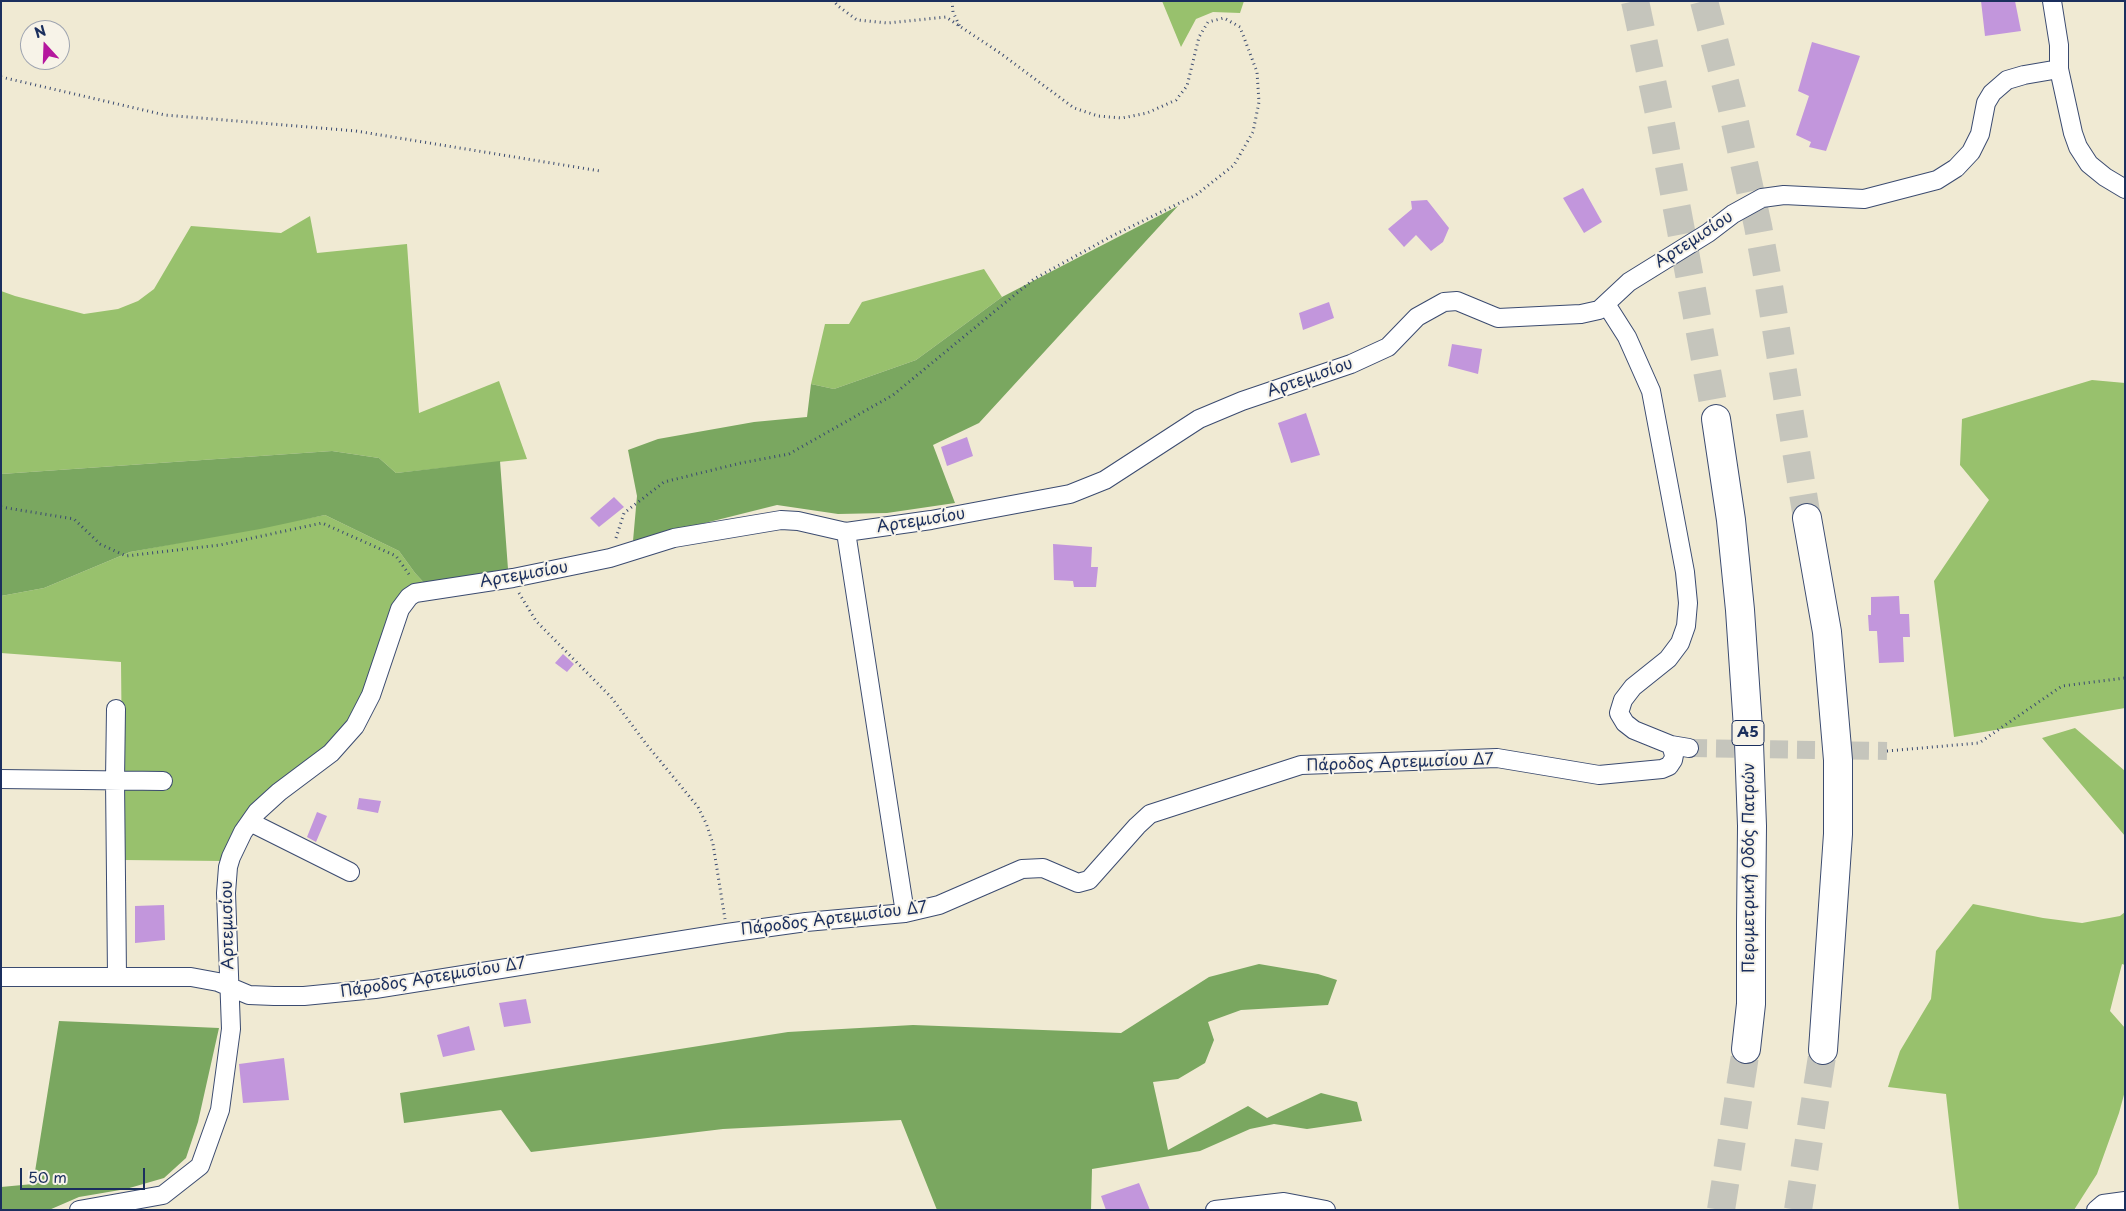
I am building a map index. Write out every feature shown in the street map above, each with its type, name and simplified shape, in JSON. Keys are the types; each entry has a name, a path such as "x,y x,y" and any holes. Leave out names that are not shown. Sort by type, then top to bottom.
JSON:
{"highway":[{"name":"Περιμετρική Οδός Πατρών","path":"1716,419 1732,530 1740,610 1749,743 1752,826 1750,1004 1746,1049"},
{"path":"1807,518 1827,632 1838,760 1838,834 1827,1018 1823,1050"}],"street":[{"path":"2052,1 2059,45 2058,69 2078,147 2089,164 2125,189"},
{"name":"Αρτεμισίου","path":"79,1210 164,1195 200,1166 220,1110 232,1029 226,893 228,868 236,844 250,822 265,804 331,753 355,726 371,694 400,609 409,597 422,591 513,578 610,558 674,538 781,520 798,521 846,532 931,520 1070,494 1105,480 1199,419 1242,401 1351,364 1388,347 1417,317 1444,302 1458,301 1487,315 1511,319 1582,314 1599,310 1629,282 1708,233 1733,214 1762,198 1784,195 1864,199 1937,180 1956,168 1971,152 1980,134 1986,103 1992,92 2008,80 2058,69"},
{"path":"1606,304 1627,337 1651,391 1685,572 1688,603 1686,626 1680,643 1668,659 1633,687 1624,700 1620,713 1625,723 1634,730 1671,745 1689,748"},
{"path":"846,532 904,913"},
{"path":"116,709 117,976"},
{"name":"Πάροδος Αρτεμισίου Δ7","path":"1,977 191,977 218,982 249,995 304,996 347,992 727,933 904,913 939,905 1022,869 1043,868 1078,883 1089,880 1150,814 1301,765 1497,758 1599,775 1662,769 1669,766 1673,760 1674,755 1671,745"},
{"path":"1,779 163,781"},
{"path":"250,822 350,872"},
{"path":"2096,1210 2103,1204 2125,1201"},
{"path":"1215,1210 1284,1202 1326,1210"}],"path":[{"path":"610,558 624,513 664,482 692,474 789,454 893,396 1034,278 1196,194 1234,165 1253,132 1259,102 1257,72 1240,28 1224,18 1208,22 1199,37 1188,86 1176,100 1147,113 1122,118 1098,116 1074,108 1000,53 946,17 888,23 856,20 834,1"},
{"path":"952,1 953,12 960,27"},
{"path":"1,77 165,115 356,130 600,171"},
{"path":"1,507 74,519 100,544 126,556 220,545 322,523 396,556 422,591"},
{"path":"513,578 522,600 536,621 612,697 698,808 706,823 713,844 727,933"},
{"path":"1887,751 1979,743 2062,686 2125,678"}],"green space":[{"path":"1162,1 1244,1 1240,13 1213,12 1196,19 1181,47"},
{"path":"1178,206 979,423 933,445 955,503 887,513 838,514 777,505 633,541 637,496 628,450 658,439 754,422 807,417 811,384 834,389 916,360 1002,297"},
{"path":"310,216 317,253 407,244 419,413 499,381 527,459 396,473 379,458 332,451 1,474 1,291 84,314 118,309 138,301 154,289 191,226 281,233"},
{"path":"984,269 1002,297 916,360 834,389 811,384 825,324 849,324 862,302"},
{"path":"2092,380 2125,383 2125,708 1954,737 1934,581 1989,500 1960,465 1962,419"},
{"path":"332,451 379,458 396,473 500,461 508,569 427,586 399,551 325,515 260,529 130,552 44,588 1,596 1,474"},
{"path":"325,515 399,551 427,586 412,591 353,717 223,861 123,860 121,662 1,653 1,596 44,588 130,552"},
{"path":"2075,728 2125,771 2125,836 2042,738"},
{"path":"1973,904 2043,918 2082,923 2120,916 2125,912 2125,965 2122,964 2110,1011 2125,1028 2125,1091 2097,1174 2074,1210 1959,1210 1946,1094 1888,1087 1900,1051 1931,999 1936,951"},
{"path":"1259,964 1318,974 1337,980 1328,1005 1241,1010 1208,1022 1214,1040 1205,1063 1178,1079 1153,1082 1168,1150 1248,1106 1267,1118 1321,1093 1357,1102 1362,1121 1307,1129 1274,1124 1250,1129 1200,1151 1092,1169 1091,1210 937,1210 901,1120 723,1129 531,1152 501,1110 404,1123 400,1093 788,1032 913,1025 1121,1033 1209,977"},
{"path":"59,1021 219,1028 198,1122 186,1158 164,1178 126,1189 79,1197 49,1210 1,1210 1,1187 33,1184"}],"building":[{"path":"1981,1 2015,1 2021,31 1985,36"},
{"path":"1812,42 1860,56 1826,151 1809,147 1811,142 1796,135 1809,96 1798,91"},
{"path":"1583,188 1602,222 1584,233 1563,198"},
{"path":"1427,200 1449,228 1443,242 1431,251 1416,235 1404,247 1388,229 1412,209 1411,201"},
{"path":"1329,302 1334,318 1303,330 1299,313"},
{"path":"1452,344 1482,349 1478,374 1448,366"},
{"path":"1306,413 1320,455 1291,463 1278,423"},
{"path":"967,437 973,456 947,466 941,447"},
{"path":"614,497 624,507 599,527 590,518"},
{"path":"1053,544 1092,547 1091,567 1098,567 1096,587 1074,587 1073,581 1054,580"},
{"path":"1899,596 1900,614 1909,614 1910,637 1903,637 1904,662 1879,663 1877,631 1869,631 1868,615 1871,615 1871,597"},
{"path":"563,654 574,664 567,672 555,663"},
{"path":"359,798 381,801 378,813 357,809"},
{"path":"317,812 327,816 316,842 307,837"},
{"path":"164,905 165,940 135,943 135,906"},
{"path":"526,999 531,1023 504,1027 499,1003"},
{"path":"469,1026 475,1050 443,1057 437,1035"},
{"path":"284,1058 289,1100 243,1103 239,1064"},
{"path":"1139,1183 1150,1210 1106,1210 1101,1196"}],"tunnel":[{"path":"1635,1 1661,123 1716,419"},
{"path":"1704,1 1732,109 1758,226 1807,518"},
{"path":"1689,748 1887,751"},
{"path":"1721,1210 1746,1049"},
{"path":"1798,1210 1823,1050"}]}
